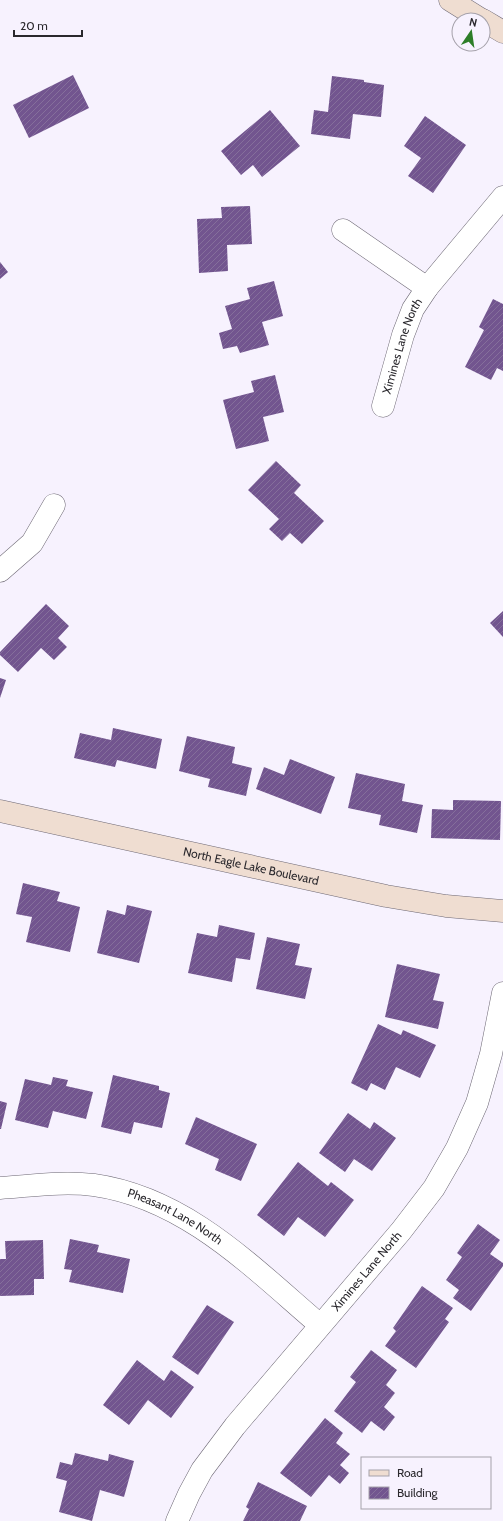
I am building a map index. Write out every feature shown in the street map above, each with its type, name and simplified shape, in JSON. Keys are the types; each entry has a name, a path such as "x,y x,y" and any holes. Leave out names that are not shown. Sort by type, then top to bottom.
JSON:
{"street":[{"path":"450,0 470,12"},
{"path":"491,25 503,32"},
{"name":"Ximines Lane North","path":"384,406 403,335 413,309 427,288 503,196"},
{"name":"Ximines Lane North","path":"343,230 427,288"},
{"path":"0,571 32,543 54,505"},
{"name":"North Eagle Lake Boulevard","path":"0,811 386,896 446,906 503,911"},
{"name":"Ximines Lane North","path":"177,1521 202,1470 234,1426 401,1232 434,1188 457,1148 477,1103 491,1054 503,993"},
{"name":"Pheasant Lane North","path":"0,1188 57,1183 94,1185 135,1194 160,1204 183,1216 226,1245 320,1325"}],"building":[{"path":"73,75 89,108 29,138 13,105"},
{"path":"332,76 364,80 364,82 384,85 381,117 353,114 350,139 311,134 314,110 328,112"},
{"path":"270,110 300,146 262,177 253,165 241,175 221,151"},
{"path":"425,116 466,145 433,193 408,176 421,158 404,146"},
{"path":"250,206 252,244 227,245 228,271 199,273 197,219 222,218 221,207"},
{"path":"0,262 8,272 0,279"},
{"path":"274,281 283,316 262,322 269,345 240,353 237,346 223,349 219,333 232,329 225,306 250,299 247,288"},
{"path":"493,299 503,304 503,371 497,368 491,380 465,367 484,330 479,327"},
{"path":"275,375 284,412 263,417 269,441 236,449 223,400 254,392 251,381"},
{"path":"276,461 301,485 294,493 324,521 302,544 290,533 282,541 269,529 279,519 248,490"},
{"path":"46,604 69,626 58,638 67,647 54,660 41,648 18,672 0,655 0,652"},
{"path":"503,611 503,637 490,623"},
{"path":"0,678 6,680 0,698"},
{"path":"113,728 162,739 156,769 117,760 115,767 74,758 80,733 111,740"},
{"path":"187,736 235,747 232,763 252,768 246,796 208,787 210,779 179,771"},
{"path":"290,759 335,777 321,814 256,789 264,767 284,775"},
{"path":"356,773 405,784 402,801 423,805 417,833 379,825 381,815 348,808"},
{"path":"453,800 501,801 500,840 431,838 432,809 453,810"},
{"path":"23,883 60,892 57,901 80,907 70,952 26,942 32,917 16,914"},
{"path":"127,905 152,911 139,963 97,953 107,910 125,915"},
{"path":"219,925 255,933 250,960 236,958 232,982 188,973 197,933 217,937"},
{"path":"267,937 300,944 295,965 312,968 305,999 256,989"},
{"path":"397,964 440,974 433,1000 444,1002 438,1029 385,1017"},
{"path":"378,1024 401,1035 403,1030 436,1045 420,1078 396,1067 385,1090 371,1083 367,1091 351,1083"},
{"path":"113,1075 159,1086 159,1090 170,1093 162,1128 134,1122 131,1134 101,1127"},
{"path":"53,1077 68,1080 66,1086 93,1092 86,1119 53,1111 48,1128 15,1120 25,1079 51,1085"},
{"path":"0,1101 7,1103 1,1129 0,1129"},
{"path":"348,1113 370,1129 374,1122 396,1138 372,1171 354,1159 345,1172 319,1153"},
{"path":"196,1117 257,1144 241,1181 215,1170 219,1159 185,1144"},
{"path":"298,1162 328,1186 331,1182 354,1200 325,1237 298,1217 284,1236 257,1215"},
{"path":"478,1224 500,1240 490,1254 503,1263 503,1266 471,1311 453,1298 459,1290 446,1280 462,1257 457,1253"},
{"path":"70,1239 99,1245 97,1252 130,1259 123,1293 69,1282 72,1270 64,1269"},
{"path":"43,1240 44,1279 34,1279 34,1295 0,1296 0,1259 6,1259 5,1241"},
{"path":"422,1286 453,1308 445,1319 449,1322 416,1368 385,1346 396,1331 393,1328"},
{"path":"207,1305 234,1322 198,1375 172,1357"},
{"path":"371,1350 397,1370 386,1385 395,1393 384,1407 395,1417 384,1431 371,1421 362,1433 334,1411 356,1382 350,1377"},
{"path":"137,1360 164,1381 171,1370 194,1387 171,1418 148,1400 129,1425 103,1405"},
{"path":"325,1418 343,1433 336,1443 350,1454 340,1465 349,1473 340,1484 329,1475 311,1497 280,1473"},
{"path":"75,1453 108,1461 109,1454 134,1461 124,1497 100,1490 92,1521 59,1512 67,1481 56,1478 60,1462 72,1465"},
{"path":"258,1482 307,1506 300,1521 243,1521 249,1509 246,1507"}]}
